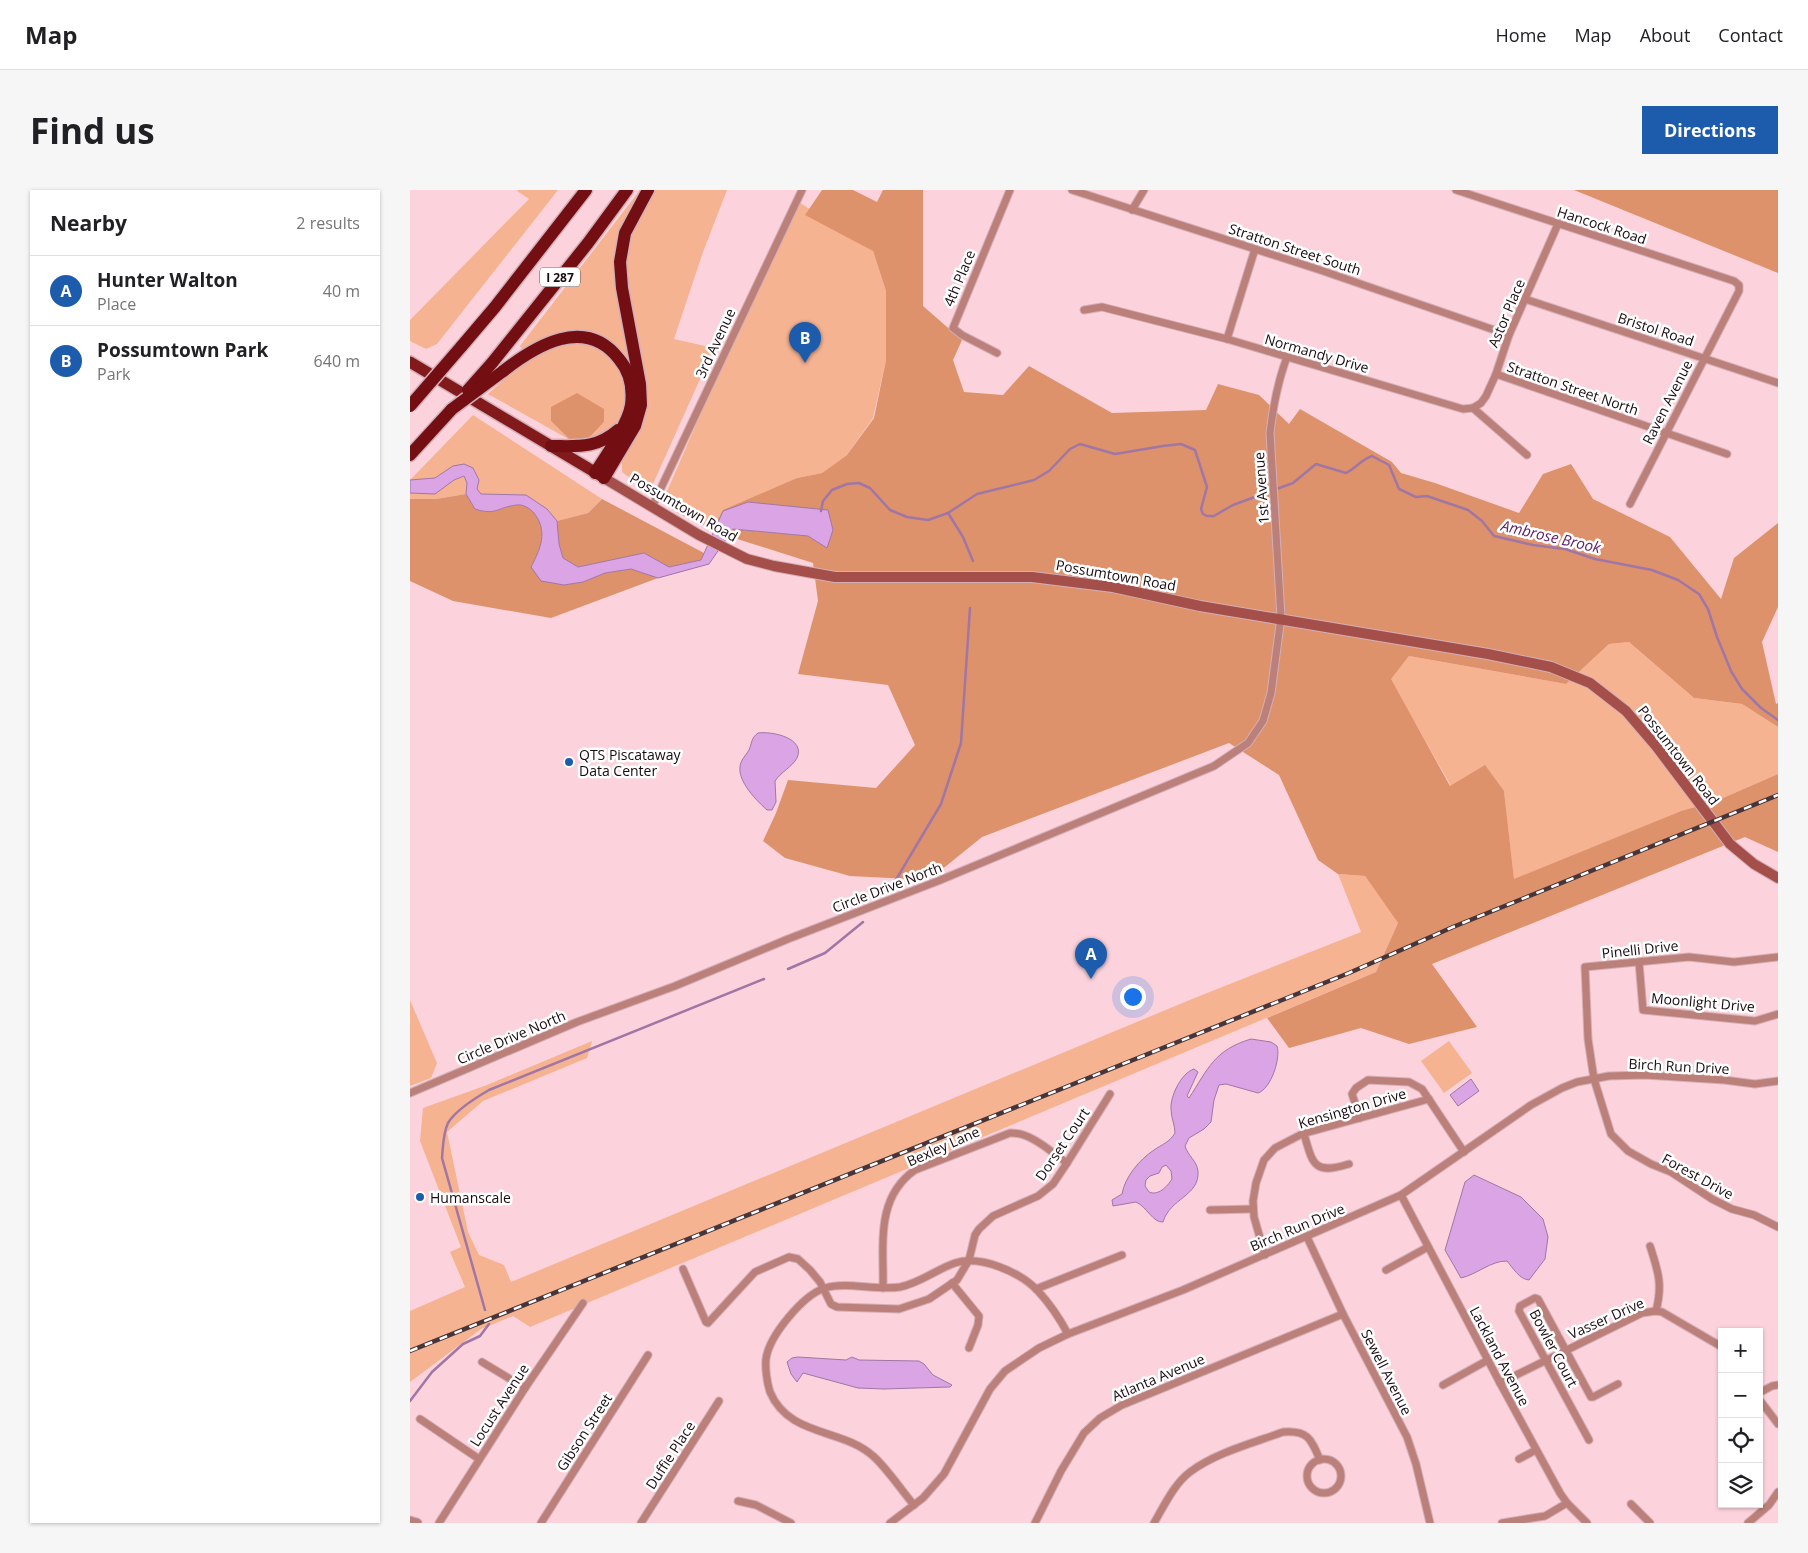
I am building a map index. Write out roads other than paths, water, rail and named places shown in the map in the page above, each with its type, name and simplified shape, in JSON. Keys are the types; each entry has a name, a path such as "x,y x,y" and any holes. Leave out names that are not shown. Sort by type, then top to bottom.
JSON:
{"highway":[{"path":"570,211 569,199 575,190"},
{"name":"I 287","path":"410,406 501,300 586,190"},
{"name":"I 287","path":"410,455 492,363 588,243 627,190"},
{"path":"600,475 635,426 641,405 640,384 622,288 620,262 625,233 648,190"},
{"path":"452,409 533,349 546,343 578,337 595,340 604,344 615,353 626,367 631,386 630,407 600,475"},
{"name":"Possumtown Road","path":"410,362 600,475"},
{"path":"551,446 598,444 622,427"}],"main road":[{"name":"Possumtown Road","path":"600,475 699,536 747,559 774,566 835,577 1032,577 1113,587 1200,606 1551,666 1590,683 1626,711 1656,746 1730,844 1754,864 1778,878"}],"street":[{"name":"3rd Avenue","path":"652,507 802,190"},
{"name":"4th Place","path":"997,353 962,336 952,328 1010,190"},
{"name":"Stratton Street South","path":"1072,190 1255,249 1509,335"},
{"path":"1132,210 1144,190"},
{"name":"Hancock Road","path":"1456,190 1734,281 1739,285"},
{"name":"Astor Place","path":"1473,408 1481,403 1486,396 1496,374 1509,335 1558,224"},
{"path":"1227,339 1255,249"},
{"name":"Raven Avenue","path":"1630,504 1703,358 1739,291 1739,285"},
{"name":"Bristol Road","path":"1525,299 1778,383"},
{"name":"Normandy Drive","path":"1084,310 1102,306 1227,339 1463,409 1473,408"},
{"name":"1st Avenue","path":"1281,620 1270,432 1273,409 1287,357"},
{"name":"Stratton Street North","path":"1496,374 1727,454"},
{"path":"1473,408 1527,455"},
{"name":"Circle Drive North","path":"410,1093 578,1022 938,881 1214,766 1248,743 1262,721 1271,693 1281,620"},
{"name":"Pinelli Drive","path":"1594,1078 1588,1038 1585,967 1689,956 1734,962 1778,957"},
{"name":"Moonlight Drive","path":"1639,962 1643,1010 1756,1021 1778,1014"},
{"name":"Birch Run Drive","path":"890,1523 923,1498 944,1474 990,1389 1006,1371 1039,1348 1068,1334 1183,1290 1401,1195 1531,1105 1577,1082 1608,1076 1645,1075 1755,1084 1778,1081"},
{"name":"Forest Drive","path":"1594,1078 1611,1134 1628,1151 1651,1164 1671,1172 1712,1199 1732,1209 1754,1215 1778,1227"},
{"path":"1360,1118 1352,1094 1356,1088 1368,1080 1409,1082 1422,1089 1464,1152"},
{"name":"Dorset Court","path":"952,1284 957,1280 969,1260 975,1235 985,1222 992,1216 1038,1196 1047,1190 1068,1163 1110,1094"},
{"name":"Kensington Drive","path":"1265,1255 1254,1217 1253,1201 1256,1183 1264,1160 1275,1148 1304,1134 1429,1099"},
{"name":"Bexley Lane","path":"883,1288 885,1212 893,1194 907,1176 915,1170 1010,1132 1026,1135 1068,1163"},
{"path":"1304,1134 1316,1165 1321,1168 1333,1169 1349,1164"},
{"name":"Lackland Avenue","path":"1401,1195 1536,1450 1567,1503 1587,1523"},
{"path":"1210,1210 1253,1210"},
{"name":"Sewell Avenue","path":"1307,1237 1343,1314 1407,1438 1416,1464 1430,1523"},
{"path":"1650,1246 1660,1281 1660,1295 1656,1311"},
{"path":"1386,1270 1428,1247"},
{"path":"1036,1289 1122,1255"},
{"path":"683,1269 708,1323 755,1272 789,1257 798,1259 815,1276 831,1304 837,1307 899,1309 929,1299 952,1284 979,1316 978,1325 969,1348"},
{"path":"914,1505 873,1456 860,1446 803,1425 786,1416 776,1404 770,1391 766,1358 779,1330 793,1313 823,1288 900,1287 956,1262 969,1260 1000,1267 1018,1276 1036,1289 1060,1319 1068,1334"},
{"name":"Bowler Court","path":"1589,1440 1519,1309 1520,1305 1535,1298 1539,1300 1591,1397 1593,1398 1618,1384"},
{"name":"Locust Avenue","path":"439,1523 525,1388 583,1303"},
{"name":"Vasser Drive","path":"1500,1384 1642,1313 1662,1312 1718,1345"},
{"name":"Atlanta Avenue","path":"1035,1523 1061,1472 1084,1433 1100,1418 1122,1404 1343,1314"},
{"name":"Gibson Street","path":"541,1523 648,1355"},
{"path":"1443,1385 1488,1360"},
{"path":"482,1362 525,1388"},
{"path":"1763,1391 1778,1385"},
{"name":"Duffie Place","path":"641,1523 719,1401"},
{"path":"1763,1404 1778,1424"},
{"path":"420,1419 479,1459"},
{"path":"1154,1523 1179,1483 1189,1472 1210,1460 1283,1432 1296,1431 1306,1435 1312,1442 1320,1460"},
{"path":"1519,1459 1536,1450"},
{"path":"1320,1460 1333,1462 1340,1470 1340,1480 1335,1489 1330,1492 1325,1493 1315,1490 1309,1482 1310,1467 1320,1460"},
{"path":"1748,1523 1769,1505 1778,1492"},
{"path":"738,1501 756,1505 791,1523"},
{"path":"1502,1523 1540,1520 1567,1503"},
{"path":"1631,1504 1650,1523"},
{"path":"410,1521 417,1523"}],"waterway":[{"name":"Ambrose Brook","path":"821,511 823,501 832,490 847,484 859,483 870,488 890,510 907,517 928,520 948,513 977,494 1034,480 1049,471 1070,449 1080,444 1115,454 1181,444 1195,450 1207,487 1201,509 1203,514 1214,516 1233,505 1293,483 1316,464 1346,473 1372,456 1389,465 1399,489 1416,497 1427,496 1468,510 1482,521 1494,536 1533,545 1565,549 1595,559 1652,570 1678,580 1699,594 1708,609 1731,671 1742,689 1761,708 1778,720"},
{"path":"948,513 963,537 973,561"},
{"path":"894,883 941,804 961,743 970,608"},
{"path":"788,969 825,953 863,922"},
{"path":"485,1310 442,1158 445,1131 451,1118 489,1090 764,979"},
{"path":"410,1401 432,1372 463,1344 480,1336 489,1324"}],"railway":[{"path":"410,1351 1349,973 1453,927 1778,795"}],"place":[{"name":"Possumtown Park","path":"805,363"},
{"name":"QTS Piscataway Data Center","path":"569,762"},
{"name":"Hunter Walton","path":"1091,979"},
{"name":"Humanscale","path":"420,1197"}]}
